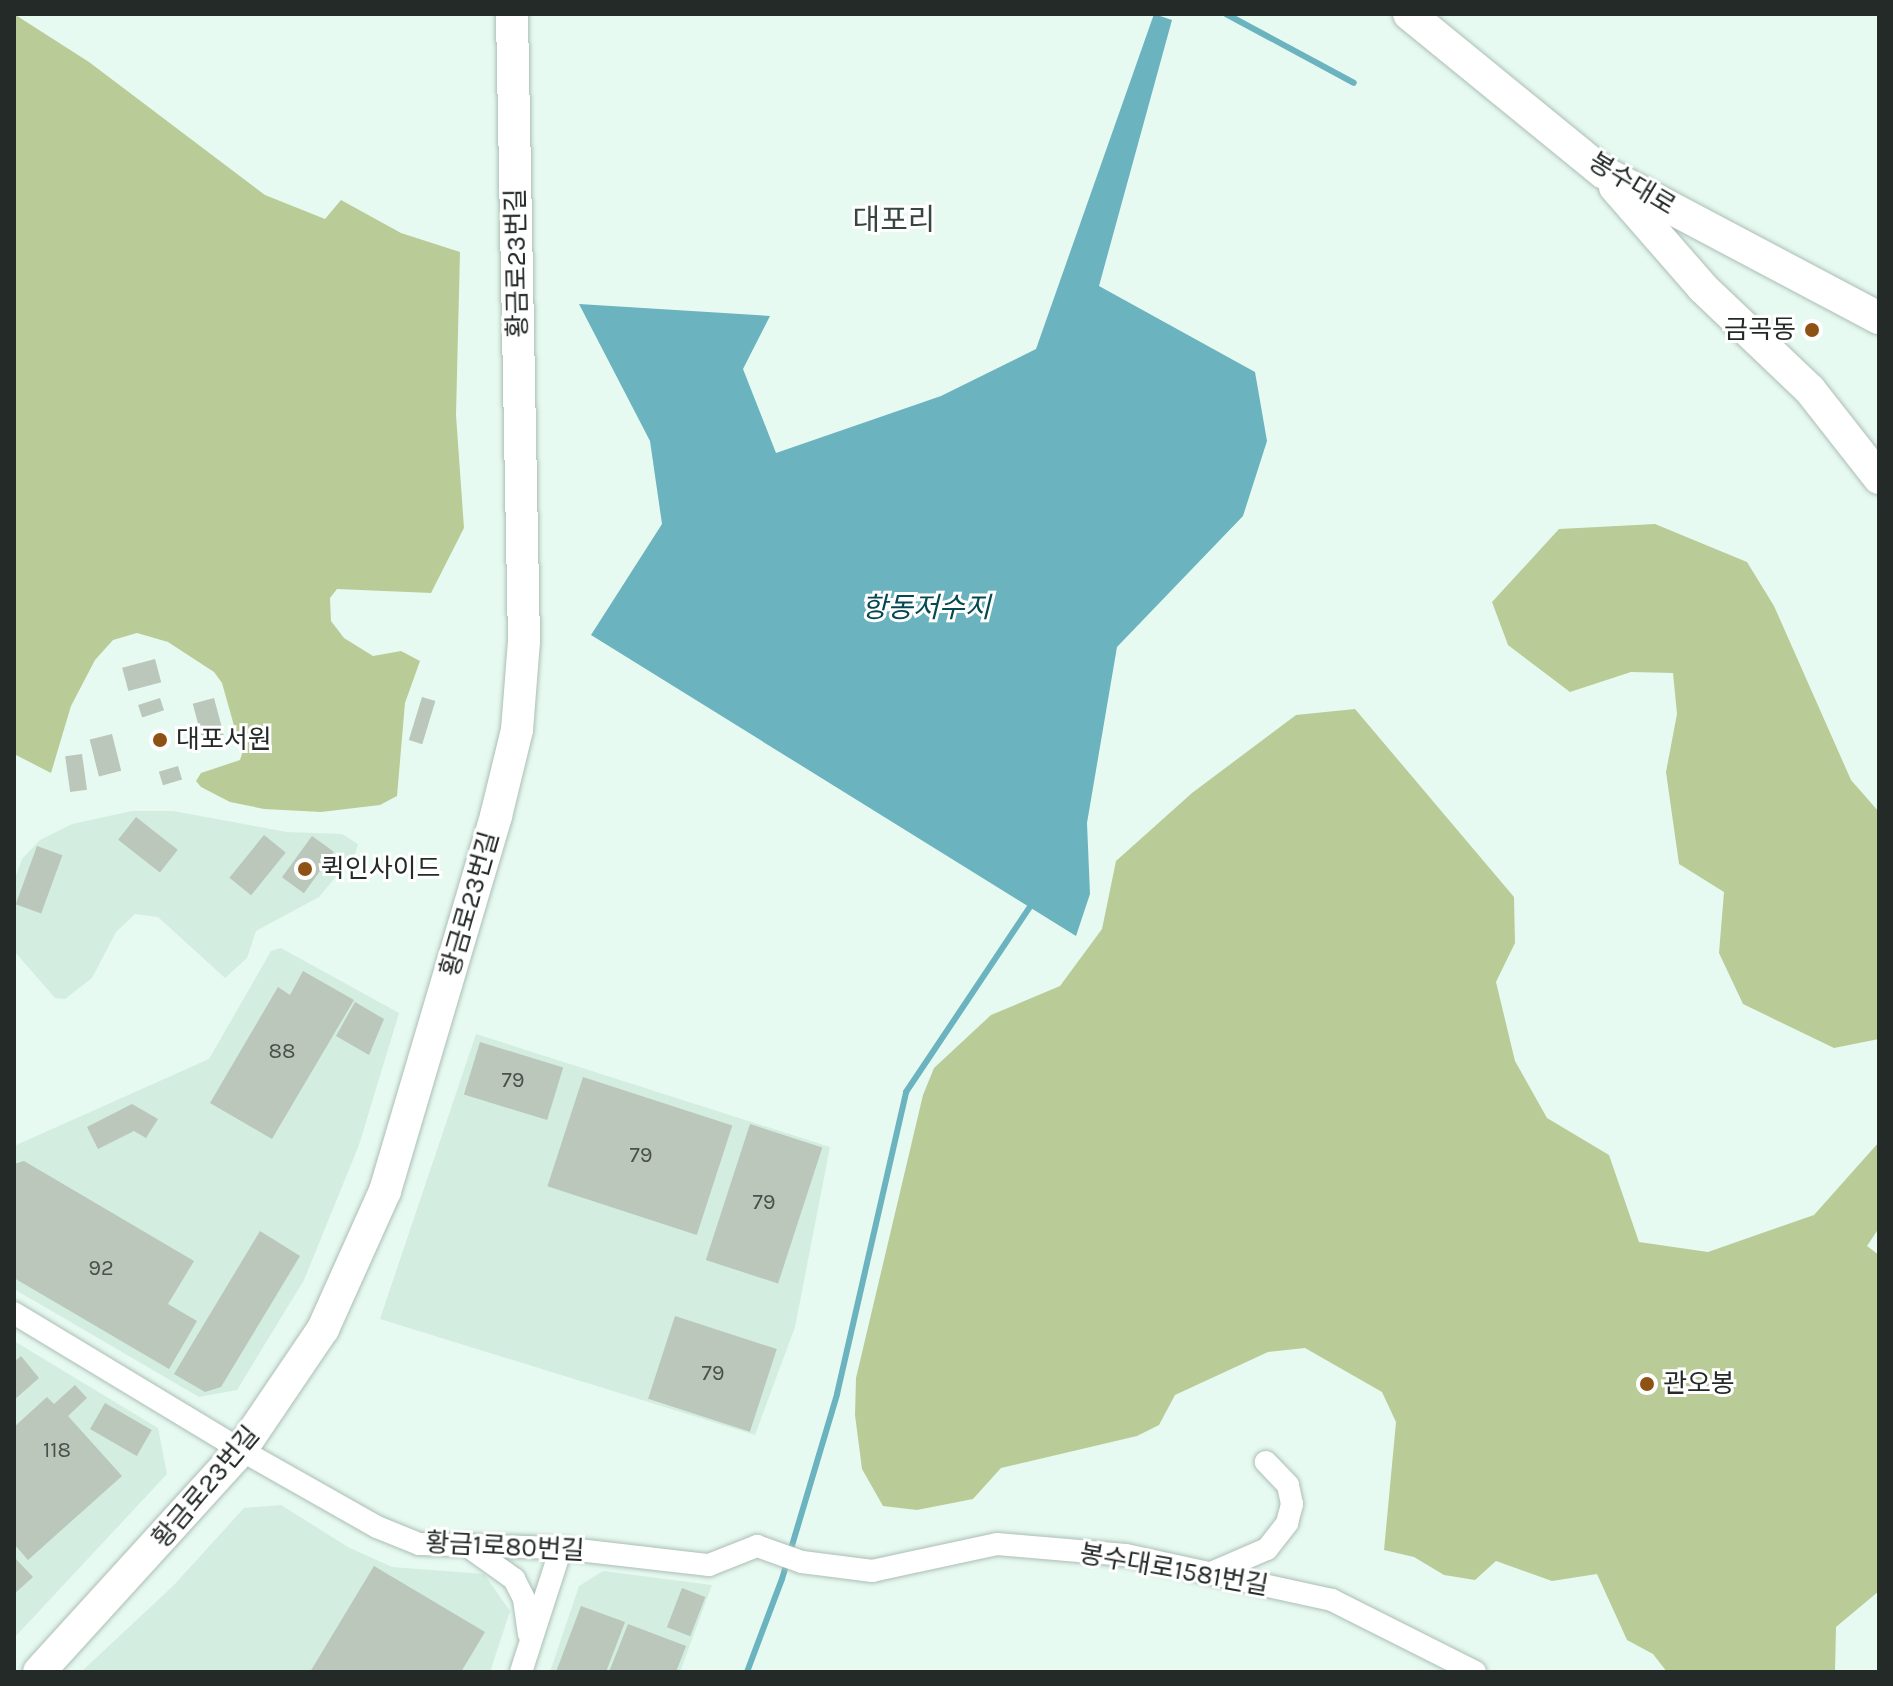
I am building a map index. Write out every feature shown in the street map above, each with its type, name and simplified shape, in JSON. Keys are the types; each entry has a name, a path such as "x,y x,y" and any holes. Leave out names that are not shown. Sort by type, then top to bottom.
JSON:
{"street":[{"name":"황금로23번길","path":"39,1672 241,1450 323,1329 371,1230 418,1086 517,730 524,641 512,14"},
{"name":"봉수대로","path":"1409,14 1603,172 1879,318"},
{"path":"1603,172 1703,288 1810,390 1879,478"},
{"name":"황금1로80번길","path":"14,1313 241,1450 399,1538 467,1547 561,1548 709,1565 765,1547"},
{"path":"1210,1573 1267,1549 1287,1523 1292,1504 1288,1485 1266,1462"},
{"name":"봉수대로1581번길","path":"765,1547 802,1562 872,1571 997,1544 1126,1555 1332,1600 1475,1672"},
{"path":"467,1547 514,1579 524,1599 530,1642"},
{"path":"521,1672 561,1548"}],"shaded area":[{"path":"132,811 173,811 287,832 342,834 358,844 355,854 319,897 256,931 247,958 225,978 158,917 135,914 116,932 92,978 65,999 55,998 14,951 14,881 22,859 40,840 72,824"},
{"path":"281,948 399,1013 359,1145 304,1280 237,1390 199,1397 14,1289 14,1146 209,1059 271,951"},
{"path":"476,1034 830,1147 795,1327 755,1435 380,1319"},
{"path":"14,1341 158,1428 167,1474 14,1638"},
{"path":"281,1505 348,1547 392,1567 484,1574 510,1611 490,1672 81,1672 174,1585 244,1508"},
{"path":"603,1571 712,1585 680,1672 550,1672 579,1586"}],"green space":[{"path":"14,14 89,62 265,195 325,219 341,200 401,233 460,252 456,415 464,528 431,593 337,589 330,598 331,621 344,638 373,656 401,651 420,661 405,703 397,796 380,805 321,812 264,809 230,802 201,787 196,781 201,773 240,760 242,754 222,683 214,672 168,642 137,633 113,640 95,660 71,706 51,773 14,754"},
{"path":"1655,524 1747,562 1774,606 1851,780 1879,812 1879,1039 1834,1048 1743,1004 1719,953 1724,892 1679,864 1666,772 1677,714 1673,673 1631,672 1570,692 1508,645 1492,602 1559,529"},
{"path":"1355,709 1514,897 1515,943 1496,982 1515,1061 1547,1118 1609,1155 1639,1242 1708,1252 1814,1215 1879,1142 1879,1228 1867,1246 1879,1255 1879,1591 1836,1627 1835,1672 1667,1672 1653,1654 1627,1640 1597,1574 1552,1581 1496,1561 1475,1580 1444,1575 1414,1557 1384,1550 1396,1422 1382,1392 1305,1348 1268,1352 1175,1395 1159,1425 1137,1436 1001,1468 973,1499 917,1510 883,1506 862,1469 855,1415 856,1378 923,1095 934,1068 991,1015 1060,986 1102,929 1116,861 1192,793 1296,715"}],"water":[{"name":"항동저수지","path":"1154,14 1172,20 1099,286 1255,372 1267,441 1243,516 1117,647 1087,823 1090,894 1076,936 591,635 662,524 650,441 579,304 770,316 743,369 776,453 941,396 1036,349"}],"building":[{"path":"155,659 161,682 128,691 122,668"},
{"path":"422,697 435,701 422,744 409,740"},
{"path":"160,698 164,710 142,717 138,705"},
{"path":"214,698 224,735 203,740 193,704"},
{"path":"112,734 121,771 99,776 90,740"},
{"path":"82,754 87,790 70,792 65,756"},
{"path":"178,766 182,779 163,785 159,772"},
{"path":"136,817 178,850 160,872 118,840"},
{"path":"264,835 286,853 251,895 229,878"},
{"path":"312,836 334,852 304,893 282,877"},
{"path":"37,846 62,855 41,913 16,904"},
{"path":"303,971 354,1000 272,1139 210,1103 278,987 290,995"},
{"path":"355,1002 384,1019 369,1055 336,1036"},
{"path":"480,1042 563,1067 547,1120 464,1095"},
{"path":"583,1077 732,1126 697,1235 547,1186"},
{"path":"132,1104 158,1119 146,1138 134,1131 98,1149 87,1127"},
{"path":"750,1124 822,1147 778,1283 706,1260"},
{"path":"24,1161 194,1261 168,1304 197,1321 169,1369 14,1278 14,1164"},
{"path":"260,1231 300,1256 221,1387 205,1392 174,1374"},
{"path":"675,1316 777,1349 750,1432 648,1399"},
{"path":"21,1356 39,1378 14,1400 14,1362"},
{"path":"75,1385 87,1398 68,1416 122,1476 28,1560 14,1544 14,1427 47,1397 54,1404"},
{"path":"105,1403 152,1430 137,1456 90,1429"},
{"path":"14,1557 33,1577 14,1594"},
{"path":"374,1566 485,1632 461,1672 310,1672"},
{"path":"682,1588 705,1597 690,1636 667,1627"},
{"path":"581,1606 625,1622 606,1672 556,1672"},
{"path":"628,1624 686,1646 676,1672 609,1672"}],"waterway":[{"path":"1226,14 1354,83"},
{"path":"747,1672 782,1579 837,1394 906,1092 1030,907"}],"place":[{"name":"금곡동","path":"1812,330"},
{"name":"대포서원","path":"160,740"},
{"name":"퀵인사이드","path":"305,869"},
{"name":"관오봉","path":"1647,1384"}],"district":[{"name":"대포리","path":"894,220"}]}
